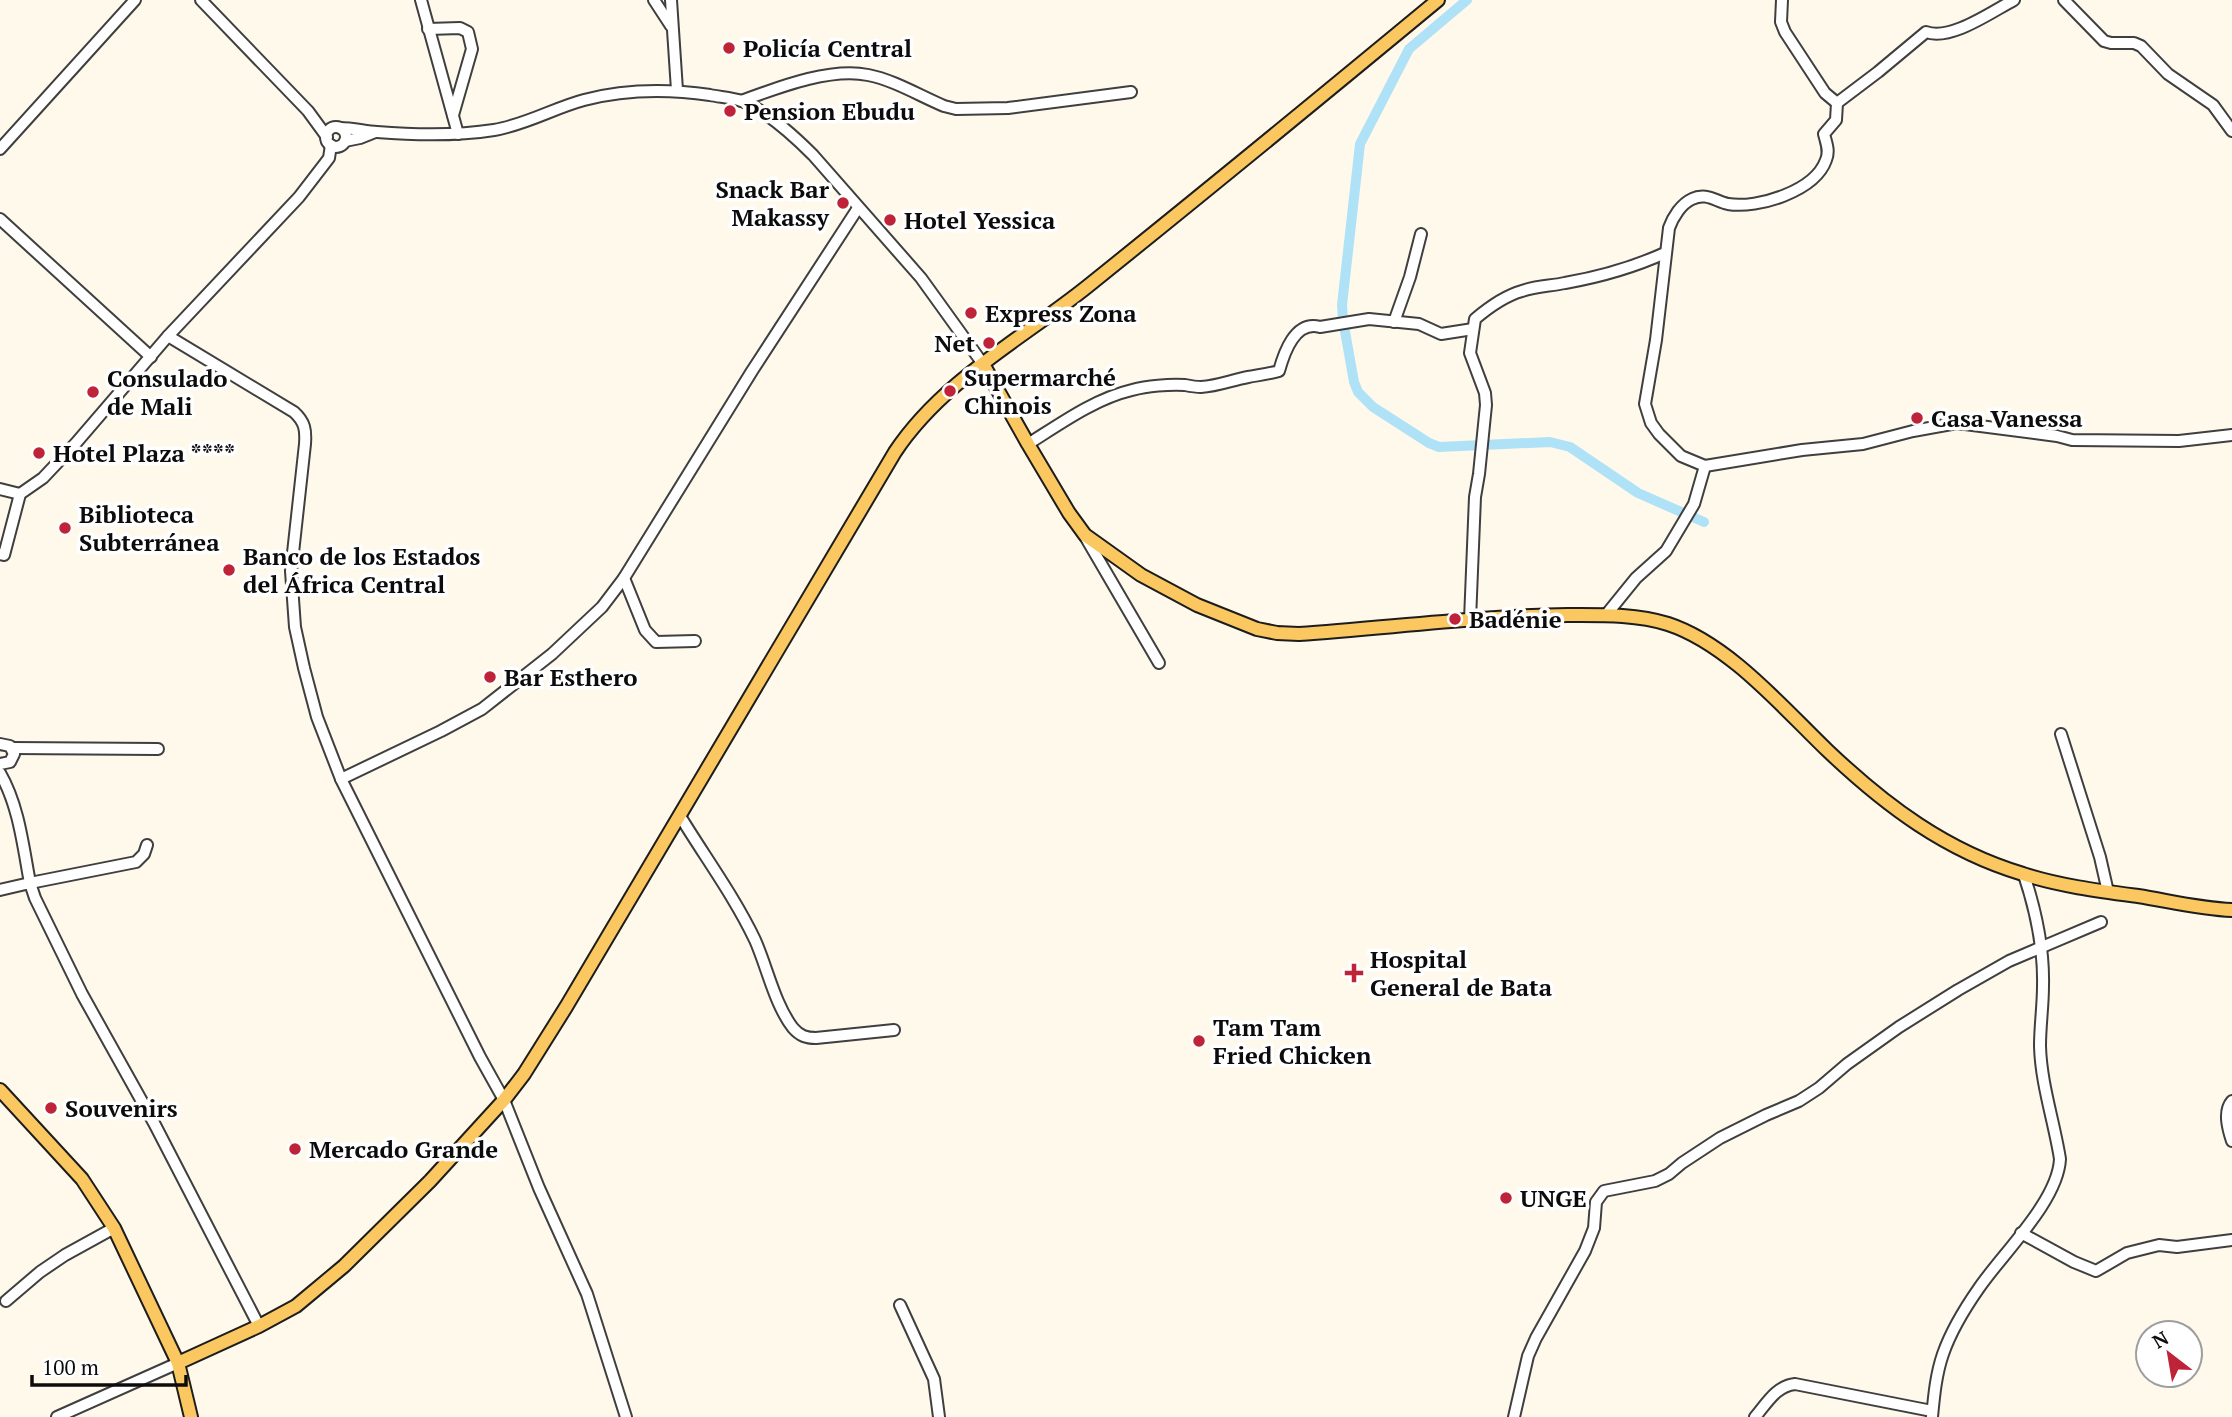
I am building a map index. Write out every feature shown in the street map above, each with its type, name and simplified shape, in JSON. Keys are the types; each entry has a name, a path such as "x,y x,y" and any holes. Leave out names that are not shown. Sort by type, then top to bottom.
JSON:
{"main road":[{"path":"178,1363 296,1306 344,1266 430,1181 504,1100 524,1074 566,1007 895,452 915,424 946,393 1085,288 1438,0"},
{"path":"983,364 1069,513 1085,535 1151,580 1197,605 1256,629 1278,634 1539,615 1623,616 1668,625 1703,641 1727,657 1881,798 1921,828 1983,859 2024,874 2108,892 2232,910"},
{"path":"0,1090 82,1179 114,1228 178,1363 191,1417"}],"street":[{"path":"0,149 135,0"},
{"path":"201,0 308,111 329,141 341,145 345,141 375,132"},
{"path":"421,0 458,134"},
{"path":"654,0 673,28"},
{"path":"671,0 677,90"},
{"path":"1782,0 1781,22 1785,32 1825,93 1837,103"},
{"path":"2014,0 1954,32 1935,35 1926,32 1837,103 1836,120 1824,134 1828,148 1827,159 1818,176 1797,190 1767,202 1728,204 1707,196 1693,198 1673,216 1665,253 1656,340 1645,404 1651,422 1681,456 1705,466 1802,450 1863,444 1956,423 2072,440 2179,441 2232,435"},
{"path":"2064,0 2104,41 2141,46 2168,74 2213,105 2232,131"},
{"path":"428,29 460,28 468,32 470,38 471,49 453,115"},
{"path":"741,101 824,75 843,73 868,75 956,109 1008,108 1131,92"},
{"path":"0,554 4,555 20,494 43,478 76,443 168,336 312,182 329,158 331,129 339,127 375,132 458,134 496,130 523,123 582,100 617,92 677,90 741,101 761,112 801,143 921,278 983,364"},
{"path":"308,111 339,127 346,135 345,141"},
{"path":"341,779 482,709 552,654 602,607 624,578 752,371 858,208"},
{"path":"0,219 151,357"},
{"path":"1394,322 1421,234"},
{"path":"1470,620 1475,497 1485,393 1470,353 1475,319 1490,306 1521,291 1568,283 1644,263 1665,253"},
{"path":"1028,444 1076,414 1124,392 1184,385 1198,387 1224,384 1279,371 1284,350 1301,329 1314,325 1320,327 1350,324 1359,320 1419,324 1441,334 1473,329"},
{"path":"168,336 294,412 305,426 291,571 295,627 317,717 341,779 504,1100 539,1188 587,1294 626,1417"},
{"path":"1606,615 1636,579 1666,551 1694,504 1705,466"},
{"path":"0,489 20,494"},
{"path":"1085,535 1159,663"},
{"path":"624,578 645,630 656,642 695,641"},
{"path":"2061,734 2108,892"},
{"path":"0,744 12,748 158,749"},
{"path":"12,748 14,754 5,763 7,784 16,811 30,883 36,898 82,994 154,1123 259,1326"},
{"path":"0,773 7,784"},
{"path":"680,816 742,915 785,1013 799,1034 816,1038 894,1030"},
{"path":"0,890 135,862 144,854 147,845"},
{"path":"1755,1417 1778,1390 1785,1385 1795,1384 1932,1414 1943,1353 1954,1330 1979,1289 2040,1208 2057,1179 2060,1159 2045,1087 2040,1046 2042,948 2035,907 2024,874"},
{"path":"1514,1417 1528,1356 1585,1251 1594,1228 1596,1202 1604,1191 1655,1181 1669,1174 1720,1138 1809,1094 1888,1035 1958,990 2009,961 2102,922"},
{"path":"2232,1101 2228,1105 2227,1117 2232,1141"},
{"path":"6,1301 40,1272 114,1228"},
{"path":"2021,1233 2074,1262 2096,1270 2127,1254 2160,1245 2177,1247 2232,1240"},
{"path":"900,1305 934,1379 939,1417"},
{"path":"57,1417 178,1363"}],"waterway":[{"path":"1467,0 1409,49 1360,144 1342,305 1354,382 1358,392 1373,407 1439,447 1550,442 1570,447 1638,493 1704,522"}],"place":[{"name":"Policía Central","path":"729,48"},
{"name":"Pension Ebudu","path":"730,111"},
{"name":"Snack Bar Makassy","path":"843,203"},
{"name":"Hotel Yessica","path":"890,220"},
{"name":"Express Zona","path":"971,313"},
{"name":"Net","path":"989,343"},
{"name":"Supermarché Chinois","path":"950,391"},
{"name":"Consulado de Mali","path":"93,392"},
{"name":"Casa Vanessa","path":"1917,418"},
{"name":"Hotel Plaza ****","path":"39,453"},
{"name":"Biblioteca Subterránea","path":"65,528"},
{"name":"Banco de los Estados del África Central","path":"229,570"},
{"name":"Badénie","path":"1455,619"},
{"name":"Bar Esthero","path":"490,677"},
{"name":"Hospital General de Bata","path":"1354,973"},
{"name":"Tam Tam Fried Chicken","path":"1199,1041"},
{"name":"Souvenirs","path":"51,1108"},
{"name":"Mercado Grande","path":"295,1149"},
{"name":"UNGE","path":"1506,1198"}]}
